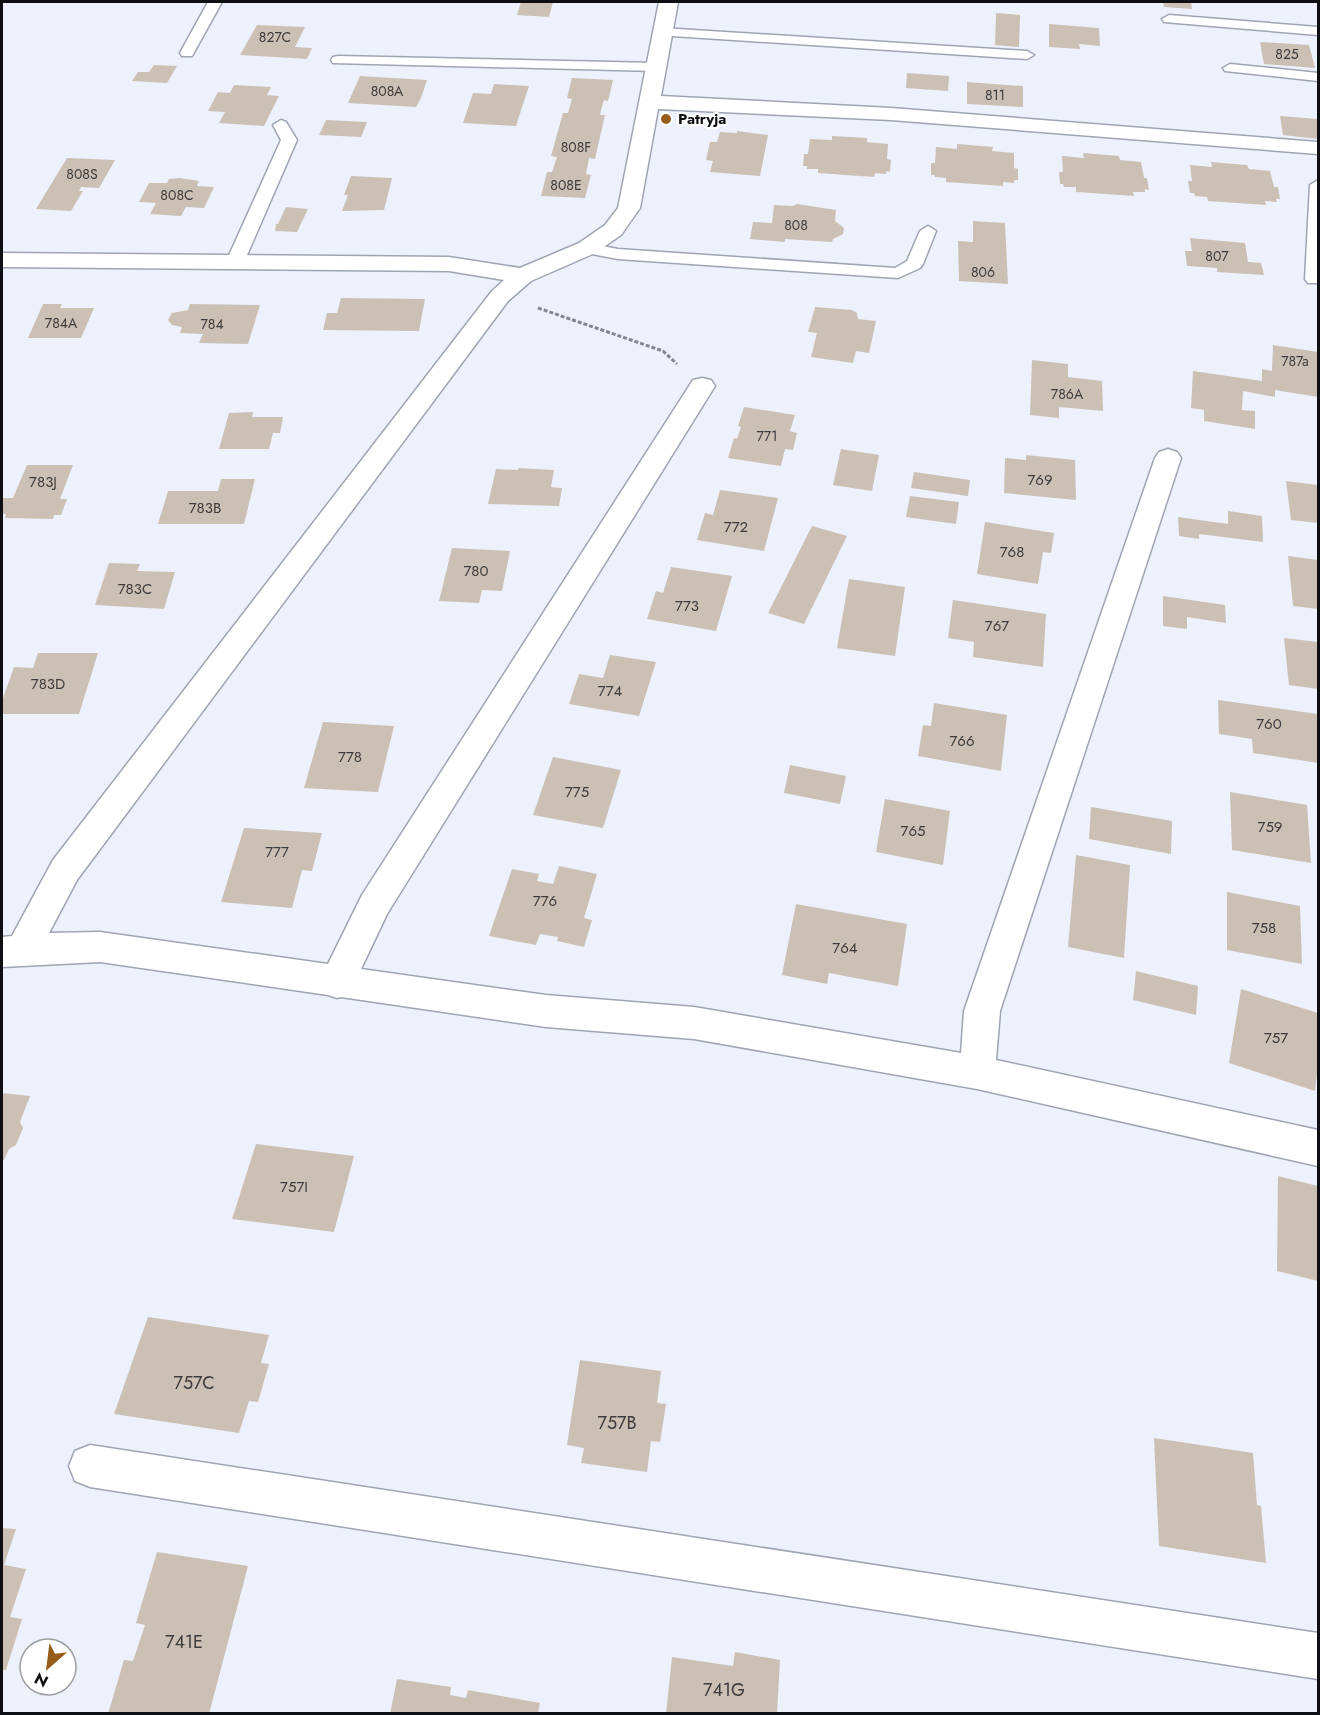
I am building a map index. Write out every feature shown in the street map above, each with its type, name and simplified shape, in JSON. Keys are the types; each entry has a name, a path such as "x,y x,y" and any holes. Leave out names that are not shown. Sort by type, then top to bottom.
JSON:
{"street":[{"path":"12,950 65,870 500,296 523,276 587,248 613,230 629,208 668,2"},
{"path":"650,102 891,114 1318,148"},
{"path":"2,260 449,264 523,276"},
{"path":"337,983 374,905 702,386"},
{"path":"977,1072 982,1011 1168,458"},
{"path":"12,950 100,947 337,983 546,1011 694,1023 977,1072 1318,1148"},
{"path":"90,1466 1318,1656"}],"lane":[{"path":"186,53 215,2"},
{"path":"1168,19 1318,31"},
{"path":"662,32 1027,55"},
{"path":"338,60 656,67"},
{"path":"1230,68 1318,77"},
{"path":"235,262 289,140 281,125"},
{"path":"1314,279 1318,184"},
{"path":"587,248 618,254 898,273 915,264 928,231"}],"path":[{"path":"500,296 663,351 702,386"}],"building":[{"path":"521,2 553,2 549,17 517,15"},
{"path":"1163,2 1191,2 1192,9 1164,7"},
{"path":"996,13 1020,15 1019,47 995,45"},
{"path":"1049,24 1099,28 1100,46 1079,44 1080,49 1049,47"},
{"path":"257,25 305,27 295,47 312,48 307,59 240,55"},
{"path":"1260,42 1309,45 1315,68 1264,64"},
{"path":"154,65 177,66 167,83 132,81 138,72 149,72"},
{"path":"907,73 949,76 948,91 906,88"},
{"path":"360,76 427,80 416,107 348,103"},
{"path":"572,78 613,80 608,101 604,100 600,115 605,115 595,159 589,158 586,174 591,175 585,198 541,196 547,172 552,172 557,157 551,156 563,113 568,113 572,99 567,98"},
{"path":"967,82 1023,86 1023,107 967,104"},
{"path":"494,84 529,86 516,126 463,123 473,93 491,94"},
{"path":"234,85 271,87 267,95 279,96 264,126 219,123 225,112 208,111 218,92 230,93"},
{"path":"1280,116 1318,119 1318,139 1283,135"},
{"path":"326,120 367,122 361,137 319,135"},
{"path":"737,131 768,135 760,176 710,172 713,161 706,160 710,142 717,142 720,132 737,133"},
{"path":"832,136 867,138 867,142 888,144 887,159 891,160 890,172 875,173 874,177 818,173 818,169 807,169 807,166 803,166 804,154 808,154 810,139 832,140"},
{"path":"957,144 993,147 992,151 1014,153 1014,168 1018,169 1018,180 1014,180 1014,183 1003,182 1003,186 946,182 946,178 931,175 931,163 935,163 936,147 957,149"},
{"path":"1083,153 1119,156 1120,160 1141,162 1149,190 1133,192 1134,196 1076,192 1076,187 1064,187 1060,184 1059,172 1063,172 1062,156 1084,158"},
{"path":"67,158 115,160 99,188 81,187 79,191 83,191 71,211 36,209"},
{"path":"1211,162 1247,165 1249,169 1270,171 1274,187 1278,187 1280,199 1276,199 1277,202 1265,201 1266,205 1208,201 1207,197 1195,196 1194,193 1190,193 1188,181 1192,181 1190,165 1212,167"},
{"path":"351,176 392,178 384,210 342,211 348,195 344,195"},
{"path":"169,179 199,181 197,186 214,187 204,208 186,207 181,216 150,214 156,203 139,202 149,183 167,183"},
{"path":"797,204 836,210 835,221 844,228 843,234 833,239 832,242 750,239 753,222 772,223 774,205 793,206"},
{"path":"286,207 308,209 297,232 275,231 276,224"},
{"path":"973,221 1005,223 1008,284 959,281 958,241 973,242"},
{"path":"1190,238 1245,243 1248,262 1261,263 1264,275 1217,272 1217,268 1187,266 1185,251 1192,251"},
{"path":"341,298 425,299 419,331 323,330 327,313 337,313"},
{"path":"43,304 62,304 60,308 94,308 81,338 28,338"},
{"path":"190,304 260,305 248,344 199,343 203,334 180,333 182,327 172,325 168,320 172,313 188,310"},
{"path":"815,307 852,310 857,313 858,319 876,321 869,353 856,351 853,363 811,357 817,333 808,332"},
{"path":"1273,345 1318,352 1318,397 1275,390 1275,397 1243,391 1242,410 1255,411 1255,429 1204,421 1204,410 1191,408 1193,371 1262,381 1262,369 1272,371"},
{"path":"1032,360 1068,364 1068,377 1102,381 1103,411 1059,407 1059,418 1030,415"},
{"path":"744,407 795,415 790,431 797,433 793,450 785,449 781,466 728,458 734,438 737,439 741,427 738,426"},
{"path":"253,412 252,417 283,417 280,433 273,433 269,449 219,449 229,413"},
{"path":"841,449 879,455 872,491 833,485"},
{"path":"1026,455 1075,460 1076,500 1004,493 1005,458 1026,460"},
{"path":"27,465 73,465 60,499 67,499 61,515 54,515 53,519 5,518 6,514 2,514 2,498 13,498"},
{"path":"518,468 554,470 551,487 562,488 559,506 488,504 496,469 518,470"},
{"path":"914,472 970,480 968,496 911,488"},
{"path":"221,479 255,479 244,524 158,524 168,491 218,491"},
{"path":"1286,481 1318,485 1318,523 1291,520"},
{"path":"720,490 778,498 764,551 697,540 705,513 713,515"},
{"path":"910,496 959,502 956,524 906,517"},
{"path":"1228,511 1262,516 1263,542 1199,534 1199,539 1179,536 1178,517 1228,524"},
{"path":"985,522 1054,533 1051,553 1043,552 1038,584 977,574"},
{"path":"812,526 847,536 804,624 768,613"},
{"path":"452,548 510,551 502,591 482,590 479,603 439,601"},
{"path":"1288,556 1318,560 1318,609 1293,606"},
{"path":"109,563 140,564 137,571 175,572 164,609 95,605"},
{"path":"671,567 732,576 716,631 647,619 656,591 663,593"},
{"path":"849,579 905,587 895,656 837,648"},
{"path":"1163,596 1225,605 1226,623 1187,617 1187,629 1163,626"},
{"path":"953,600 1046,614 1043,667 973,657 974,642 948,638"},
{"path":"1284,638 1318,642 1318,689 1289,685"},
{"path":"38,653 98,653 79,714 2,714 2,701 14,667 33,668"},
{"path":"610,655 656,662 639,716 569,704 579,674 603,678"},
{"path":"1218,700 1318,714 1318,763 1253,753 1252,739 1219,734"},
{"path":"934,703 1007,715 1001,771 918,756 923,725 931,726"},
{"path":"323,722 394,726 378,792 304,788"},
{"path":"553,757 621,770 603,828 533,815"},
{"path":"790,765 846,776 840,804 784,793"},
{"path":"1230,792 1307,805 1311,863 1232,850"},
{"path":"885,799 950,811 943,865 876,852"},
{"path":"1091,807 1172,821 1171,854 1089,839"},
{"path":"244,828 322,833 312,871 302,870 292,908 221,902"},
{"path":"1076,855 1130,865 1124,958 1068,947"},
{"path":"559,866 597,874 584,918 592,920 584,947 557,941 558,937 540,934 536,945 489,936 512,869 539,874 537,881 553,884"},
{"path":"1227,892 1300,906 1302,964 1227,950"},
{"path":"796,904 907,924 898,986 829,973 827,984 782,975"},
{"path":"1136,971 1198,986 1196,1015 1133,1000"},
{"path":"1241,989 1318,1013 1318,1065 1315,1091 1229,1063"},
{"path":"2,1093 30,1096 20,1122 23,1128 16,1145 9,1149 4,1160 2,1160"},
{"path":"256,1144 354,1156 334,1232 232,1219"},
{"path":"1278,1176 1318,1186 1318,1281 1277,1271"},
{"path":"148,1317 269,1335 261,1363 269,1364 258,1402 249,1401 239,1433 114,1414"},
{"path":"580,1360 661,1371 657,1403 666,1404 660,1442 651,1441 647,1472 581,1463 584,1448 567,1445"},
{"path":"1154,1438 1253,1453 1257,1505 1261,1506 1266,1563 1159,1546"},
{"path":"2,1528 16,1529 4,1565 26,1569 10,1617 22,1619 6,1670 2,1670"},
{"path":"157,1552 248,1566 209,1714 108,1714 124,1660 133,1661 145,1625 136,1623"},
{"path":"735,1652 780,1660 777,1714 666,1714 672,1657 733,1666"},
{"path":"397,1679 451,1687 450,1695 466,1698 468,1690 540,1703 538,1714 390,1714"}],"place":[{"name":"Patryja","path":"666,119"}]}
